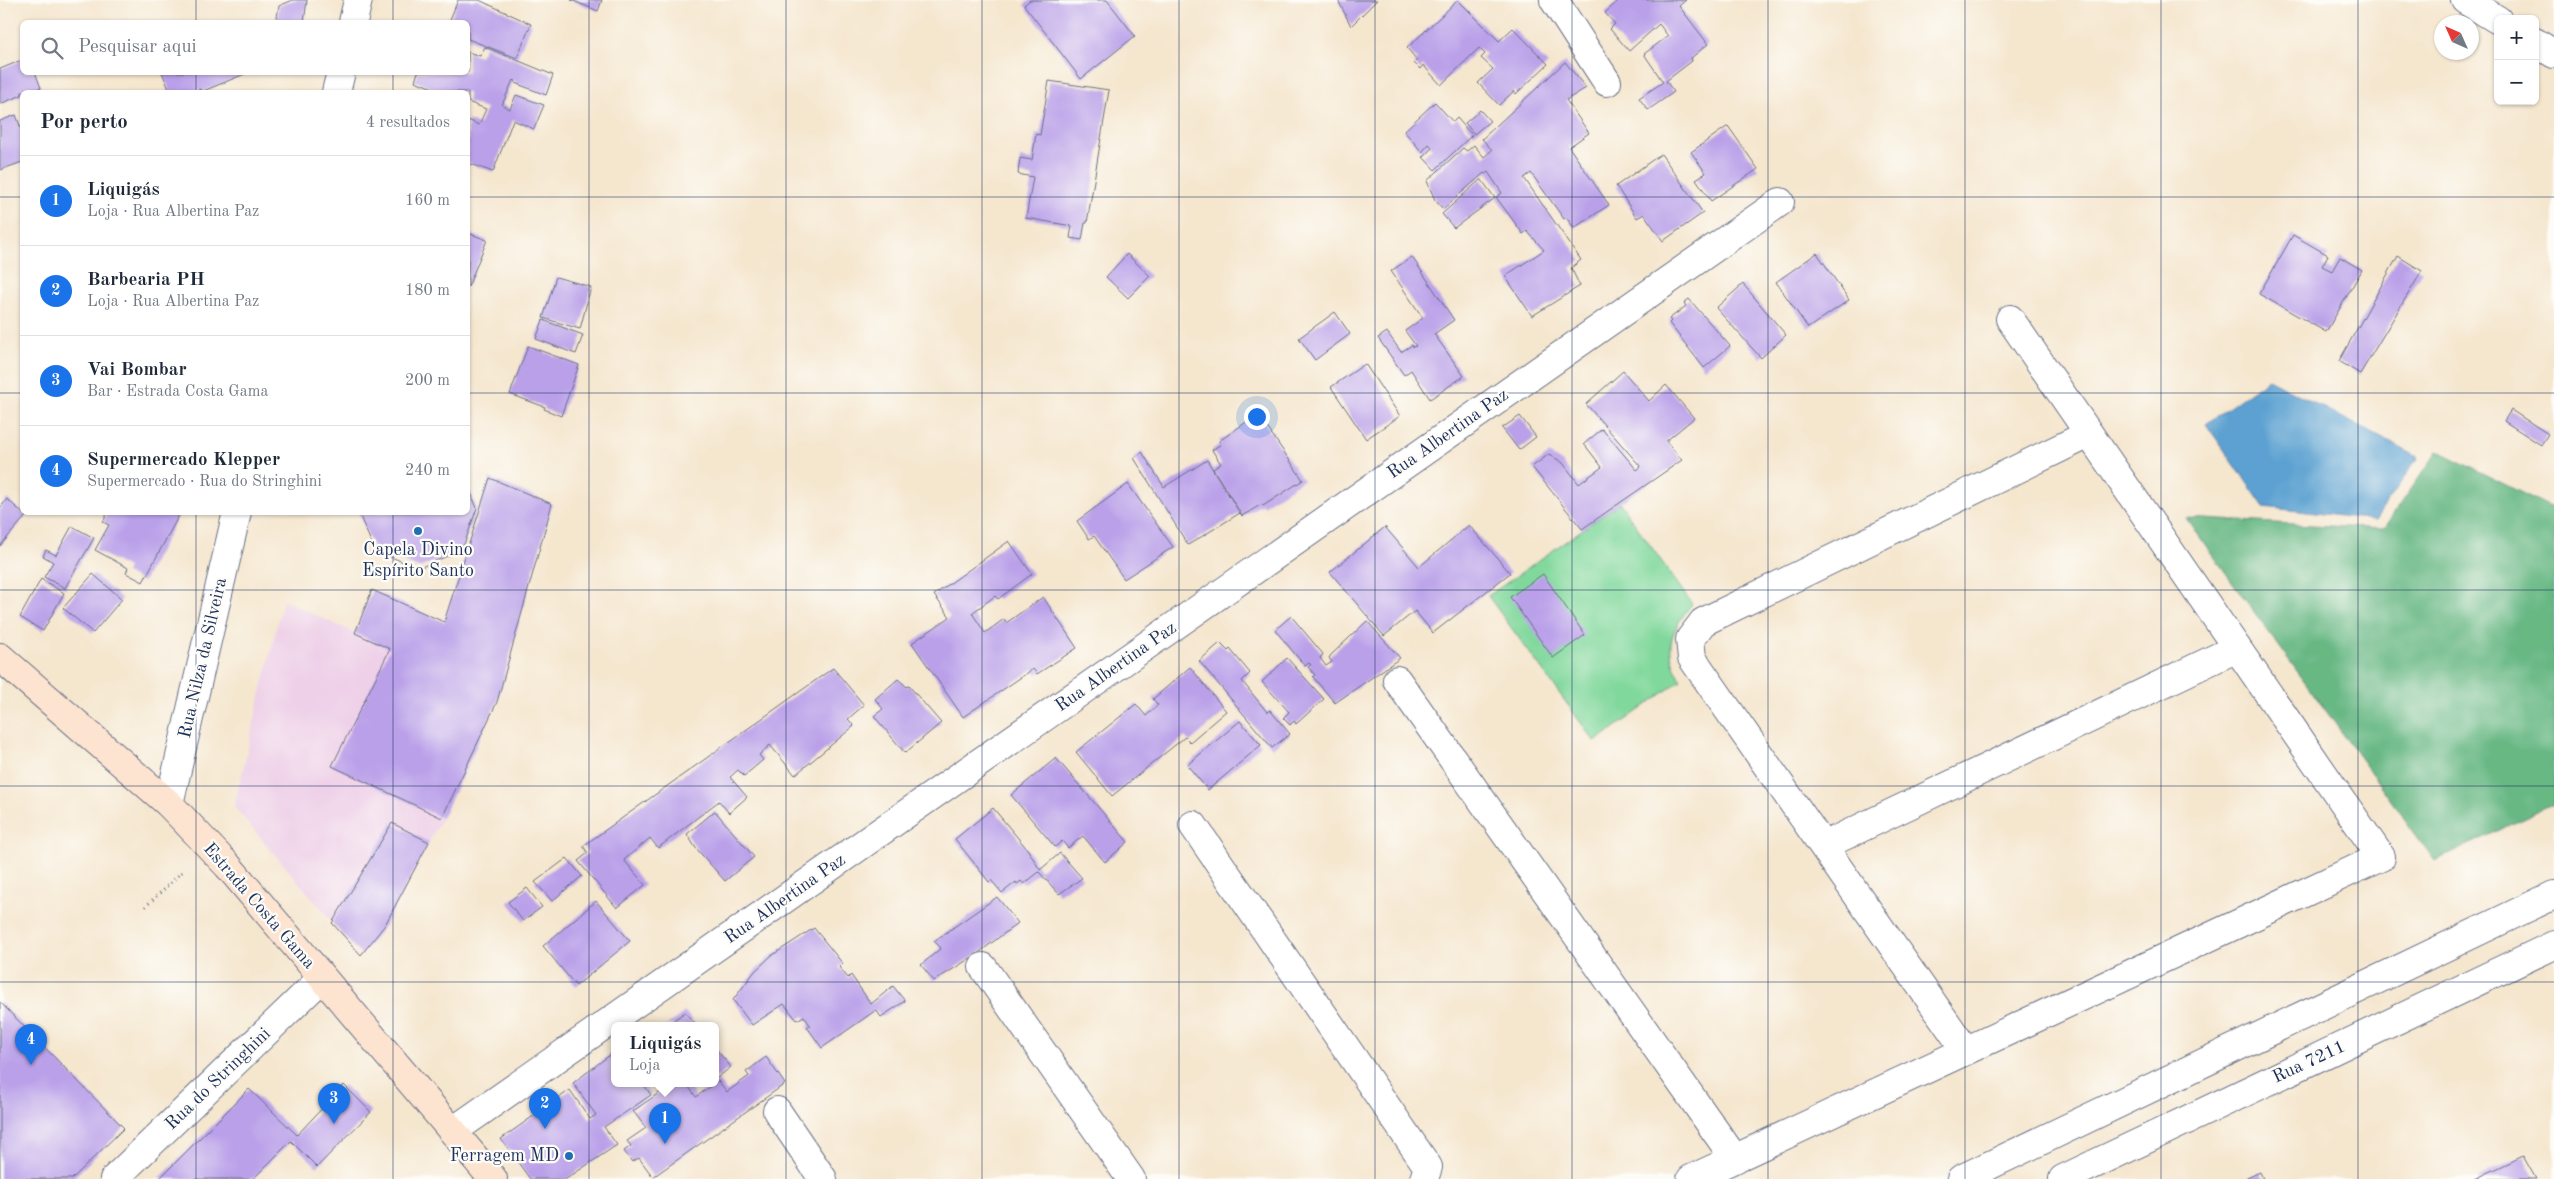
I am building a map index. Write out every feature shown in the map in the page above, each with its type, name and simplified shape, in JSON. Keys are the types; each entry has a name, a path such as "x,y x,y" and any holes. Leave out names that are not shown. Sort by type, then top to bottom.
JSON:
{"main road":[{"name":"Estrada Costa Gama","path":"0,658 168,804 228,866 493,1179"}],"street":[{"path":"353,20 358,0"},
{"path":"1554,0 1607,82"},
{"path":"2465,0 2494,18"},
{"path":"2539,45 2554,54"},
{"path":"336,90 340,75"},
{"name":"Rua Albertina Paz","path":"453,1132 1780,202"},
{"path":"1691,1179 2381,857 2010,320"},
{"path":"1966,1051 1692,658 1690,639 1703,622 2089,434"},
{"name":"Rua Nilza da Silveira","path":"168,804 236,515"},
{"path":"1823,846 2237,648"},
{"path":"1397,680 1735,1158"},
{"path":"1193,825 1428,1167 1424,1179"},
{"path":"1961,1179 2554,895"},
{"name":"Rua 7211","path":"2063,1179 2554,945"},
{"path":"983,967 1131,1179"},
{"name":"Rua do Stringhini","path":"114,1179 322,978"},
{"path":"777,1111 824,1179"}],"path":[{"path":"145,907 185,869"}],"shaded area":[{"path":"283,600 390,649 497,702 442,818 385,925 361,955 234,807"}],"green space":[{"path":"2438,451 2554,509 2554,804 2435,861 2186,518 2383,529"},
{"path":"1620,503 1692,604 1678,623 1672,641 1672,659 1681,680 1595,742 1488,596"}],"water":[{"path":"2268,379 2418,457 2375,520 2264,507 2206,424"}],"building":[{"path":"293,0 307,0 304,20 276,20 279,6"},
{"path":"458,0 479,0 531,24 517,58 470,40 470,20 450,20"},
{"path":"571,0 602,0 598,11"},
{"path":"1030,0 1107,0 1135,36 1081,79 1024,5"},
{"path":"1338,0 1377,0 1351,26"},
{"path":"1458,0 1499,41 1513,28 1548,64 1516,94 1514,91 1499,105 1478,83 1493,69 1481,58 1485,54 1479,48 1441,85 1423,65 1420,69 1414,63 1417,60 1407,48"},
{"path":"1619,0 1686,0 1679,6 1708,44 1691,58 1692,61 1666,81 1674,92 1648,110 1639,98 1663,82 1644,54 1668,36 1659,24 1629,51 1610,29 1615,24 1605,13"},
{"path":"485,47 553,75 546,95 515,83 516,81 513,80 502,105 510,109 516,95 544,105 534,129 513,120 493,172 470,164 470,121 479,125 486,109 470,103 470,90 438,90 415,81 417,75 470,75 470,53 480,56"},
{"path":"20,61 20,75 36,75 41,88 20,90 20,96 0,104 0,69"},
{"path":"1565,62 1586,88 1566,100 1589,133 1569,147 1609,205 1574,228 1566,217 1564,219 1531,173 1524,178 1581,260 1571,268 1580,286 1532,316 1505,276 1544,250 1527,231 1523,234 1496,197 1502,193 1488,172 1484,173 1443,209 1435,200 1427,181 1463,148 1467,151 1474,145 1484,157 1492,150 1482,139"},
{"path":"163,75 242,75 206,90 169,90"},
{"path":"1049,81 1109,90 1087,223 1085,223 1082,240 1070,238 1072,226 1026,218 1033,177 1018,174 1020,158 1032,160 1036,134 1040,135"},
{"path":"1435,102 1453,122 1457,118 1472,135 1435,170 1423,157 1432,148 1429,144 1422,152 1404,131"},
{"path":"1480,110 1490,121 1474,134 1465,123"},
{"path":"16,115 20,126 20,163 0,170 0,121"},
{"path":"1728,126 1758,169 1711,201 1696,179 1706,173 1691,152"},
{"path":"1661,154 1703,213 1663,241 1644,214 1637,218 1616,186"},
{"path":"1481,179 1495,198 1454,228 1442,214"},
{"path":"470,234 487,240 470,282"},
{"path":"2293,235 2328,255 2322,266 2332,271 2340,257 2362,270 2326,332 2259,294"},
{"path":"1817,253 1849,300 1808,328 1776,282"},
{"path":"1127,254 1150,276 1128,298 1106,277"},
{"path":"2398,256 2422,271 2360,374 2339,361"},
{"path":"1412,257 1454,320 1434,334 1464,376 1430,399 1411,370 1404,375 1378,338 1387,332 1401,352 1412,345 1413,347 1416,346 1405,331 1423,318 1391,271"},
{"path":"556,277 591,287 580,329 543,318"},
{"path":"1743,284 1786,335 1761,358 1716,308"},
{"path":"1689,299 1730,346 1704,368 1669,323 1671,321 1669,319 1686,306 1684,303"},
{"path":"1335,312 1350,334 1315,360 1299,338"},
{"path":"543,320 583,335 576,354 536,339"},
{"path":"528,346 579,365 561,416 544,409 545,407 510,394"},
{"path":"1365,364 1400,416 1366,439 1331,387"},
{"path":"1623,371 1649,401 1666,385 1694,418 1666,441 1682,460 1582,529 1532,467 1549,454 1563,463 1579,484 1602,467 1584,444 1602,429 1637,470 1641,467 1586,404"},
{"path":"2511,410 2548,434 2541,445 2504,421"},
{"path":"1258,414 1303,480 1263,506 1262,504 1242,516 1213,469 1221,464 1212,450 1221,444 1219,441"},
{"path":"1520,416 1536,437 1519,450 1502,428"},
{"path":"1142,452 1164,487 1207,460 1240,513 1188,545 1134,458"},
{"path":"490,478 552,504 497,702 442,818 332,766 390,649 355,633 372,590 444,622"},
{"path":"1128,484 1173,547 1124,579 1094,536 1089,539 1077,521"},
{"name":"Capela Divino Espírito Santo","path":"470,491 477,508 462,550 419,568 375,551 359,515 470,515"},
{"path":"7,499 20,511 20,515 26,516 0,546 0,508"},
{"path":"106,515 179,515 143,582 126,573 128,568 95,550 109,525 103,522"},
{"path":"1469,525 1510,573 1433,633 1415,611 1384,636 1330,572 1385,527 1419,567"},
{"path":"72,526 94,538 65,588 44,577 53,562 43,556 46,550 56,555"},
{"path":"1009,541 1032,574 998,599 995,596 972,613 985,633 1004,619 1006,623 1043,597 1077,648 1037,674 1033,669 963,717 912,643 950,617 934,595"},
{"path":"93,574 122,599 93,633 63,608"},
{"path":"1543,574 1585,635 1553,658 1510,597"},
{"path":"41,579 64,593 43,631 20,617"},
{"path":"1291,616 1323,654 1320,658 1326,666 1332,662 1329,658 1331,655 1367,621 1400,658 1335,703 1313,677 1315,675 1308,667 1311,665 1309,663 1305,666 1275,630"},
{"path":"1220,643 1228,651 1230,649 1250,673 1242,681 1267,712 1270,710 1290,734 1272,748 1199,661"},
{"path":"1287,658 1324,699 1296,724 1294,721 1290,725 1283,718 1289,712 1262,682"},
{"path":"1190,667 1226,711 1190,742 1185,737 1112,796 1076,752 1136,704 1146,716 1158,705 1153,699"},
{"path":"833,668 864,705 848,719 854,726 795,775 770,745 759,755 763,760 744,776 738,770 730,777 747,797 729,813 719,801 658,848 650,838 624,860 645,885 617,908 578,861 588,853 583,846"},
{"path":"898,679 907,687 909,686 941,723 905,753 874,716 883,709 875,699"},
{"path":"1240,721 1261,745 1208,790 1187,765"},
{"path":"1056,758 1128,842 1105,862 1083,836 1068,848 1062,841 1055,847 1011,795"},
{"path":"993,808 1028,850 1040,870 1060,853 1082,878 1059,894 1039,872 1024,884 1021,881 1017,884 1016,882 1002,893 991,880 989,882 955,839"},
{"path":"715,811 754,857 725,881 695,847 687,834"},
{"path":"392,823 429,842 385,925 361,955 332,923"},
{"path":"567,858 582,876 552,901 535,882"},
{"path":"527,888 542,907 523,921 508,902"},
{"path":"997,897 1018,923 977,954 934,981 921,965 941,948 934,941"},
{"path":"596,901 630,941 576,986 543,946"},
{"path":"814,928 843,964 839,967 848,978 851,975 871,1004 893,986 905,1001 881,1017 876,1010 822,1048 807,1027 810,1025 804,1016 797,1020 784,1004 752,1025 733,1000 755,971 771,956"},
{"path":"0,1002 124,1128 72,1179 0,1179"},
{"path":"685,1012 693,1022 671,1022"},
{"path":"719,1053 731,1067 719,1076"},
{"path":"611,1054 611,1087 645,1087 651,1095 604,1127 617,1145 566,1179 530,1179 501,1139 570,1090 590,1119 596,1115 573,1083"},
{"path":"766,1057 785,1084 653,1177 639,1158 632,1162 624,1151 631,1146 627,1141 646,1128 633,1111 662,1091 658,1087 689,1087 696,1097 710,1087 719,1087 719,1082 727,1092 749,1076 746,1072"},
{"path":"344,1085 371,1112 317,1167 291,1141 253,1179 159,1179 249,1089 297,1135"},
{"path":"2523,1156 2536,1179 2475,1179"},
{"path":"2260,1172 2263,1179 2245,1179"}],"place":[{"name":"Capela Divino Espírito Santo","path":"418,531"},
{"name":"Supermercado Klepper","path":"31,1065"},
{"name":"Vai Bombar","path":"334,1124"},
{"name":"Barbearia PH","path":"545,1129"},
{"name":"Liquigás","path":"665,1144"},
{"name":"Ferragem MD","path":"569,1156"}]}
